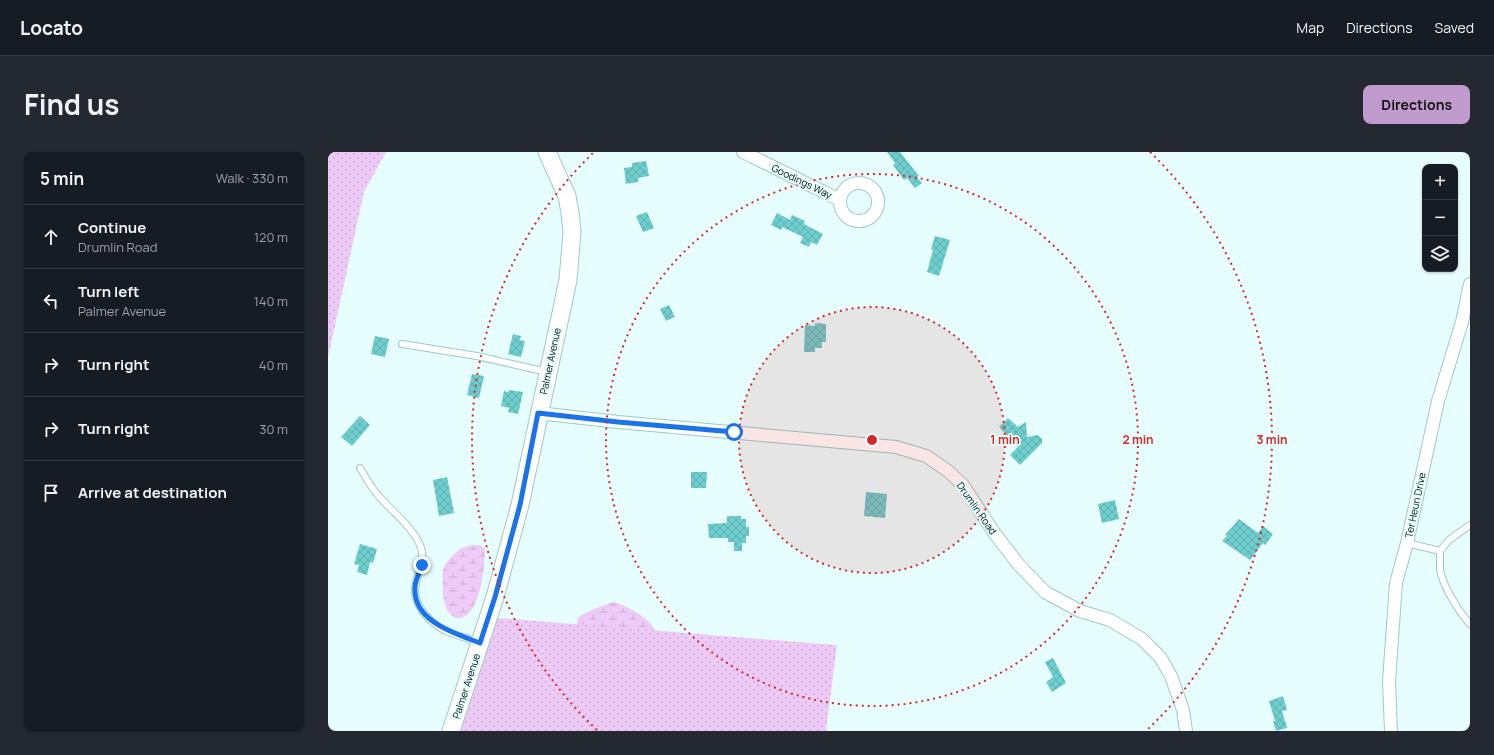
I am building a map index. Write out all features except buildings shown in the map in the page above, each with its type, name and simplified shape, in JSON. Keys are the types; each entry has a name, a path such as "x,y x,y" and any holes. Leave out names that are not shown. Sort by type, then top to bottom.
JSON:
{"main road":[{"name":"Palmer Avenue","path":"451,731 495,597 520,505 538,413 568,280 572,232 567,196 547,152"}],"street":[{"name":"Goodings Way","path":"743,152 840,200"},
{"name":"Ter Heun Drive","path":"1391,731 1389,681 1396,584 1407,543 1438,401 1466,321 1470,284"},
{"name":"Drumlin Road","path":"538,413 618,422 896,447 926,456 948,471 963,485 995,534 1019,565 1045,592 1080,611 1110,620 1142,639 1160,657 1171,676 1183,710 1186,731"}],"lane":[{"path":"402,344 477,356 548,372"},
{"path":"360,468 376,492 414,535 421,546 423,556 415,585 419,608 444,630 480,643"},
{"path":"1470,525 1449,540 1440,550 1440,571 1447,588 1470,624"},
{"path":"1407,543 1440,550"}],"green space":[{"path":"328,152 386,152 364,192 328,358"},
{"path":"479,545 485,548 485,556 483,576 477,598 468,614 461,618 457,618 448,612 445,603 443,594 443,570 453,555 464,547"},
{"path":"614,602 644,617 656,632 578,628 577,619 594,609"},
{"path":"497,618 837,645 826,731 459,731"}],"route":[{"path":"422,565 415,585 419,608 444,630 480,643 495,597 520,505 538,413 618,422 734,432"}]}
